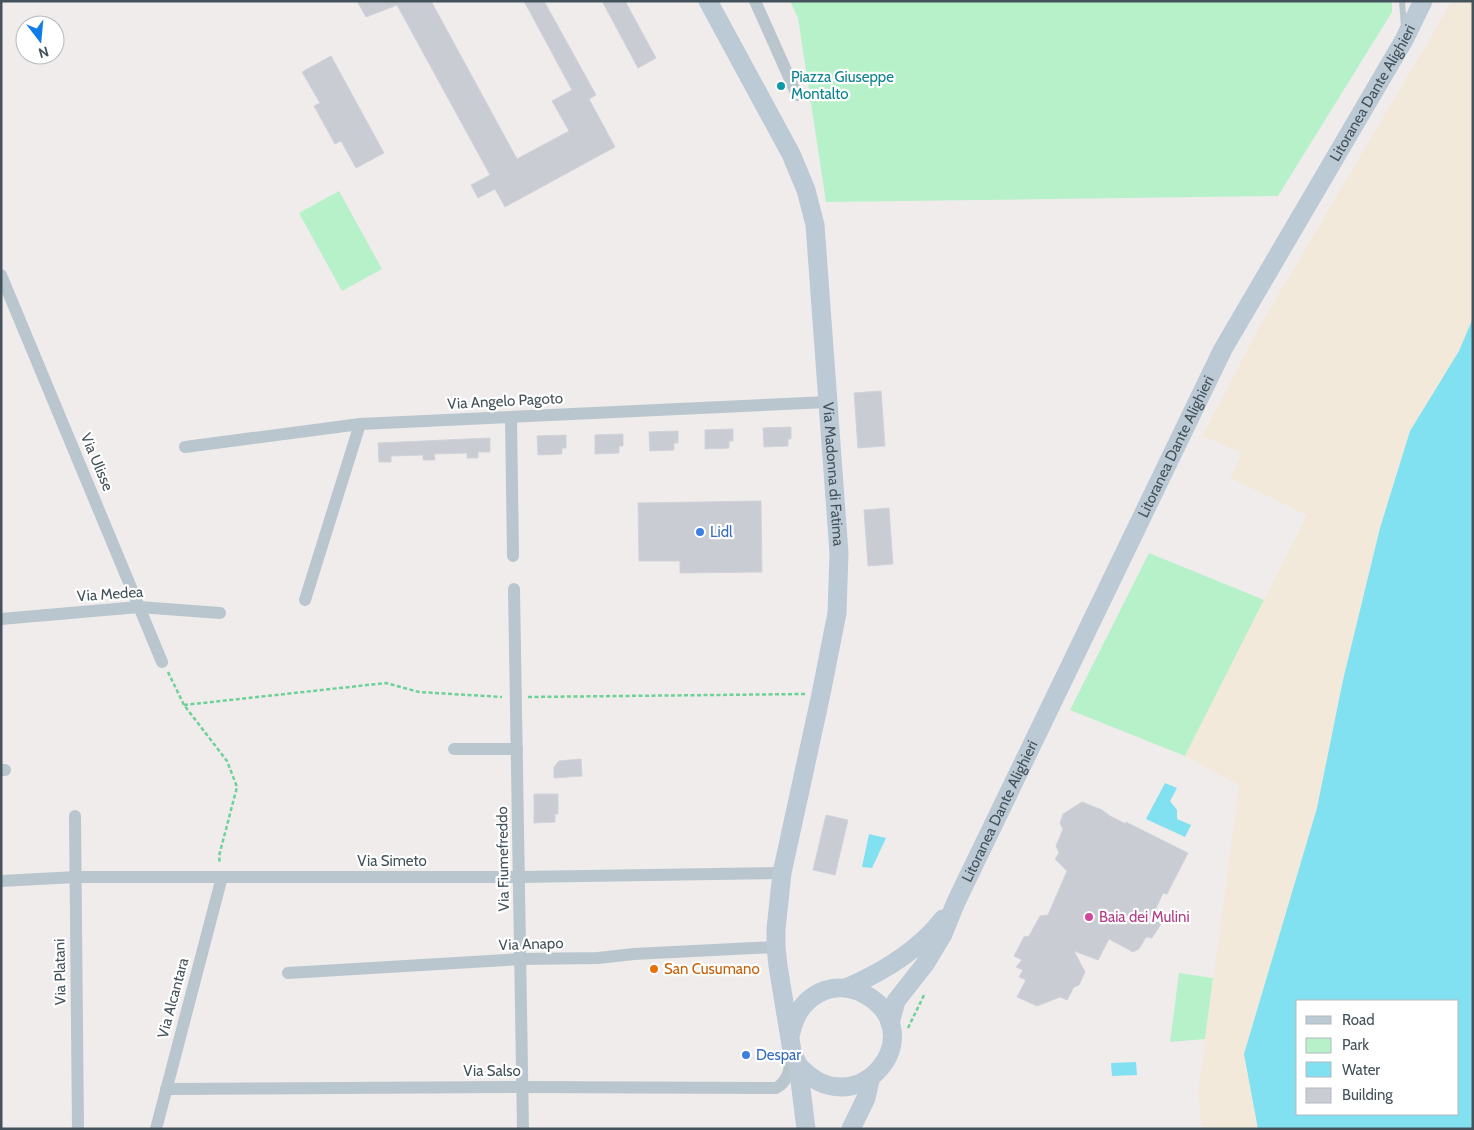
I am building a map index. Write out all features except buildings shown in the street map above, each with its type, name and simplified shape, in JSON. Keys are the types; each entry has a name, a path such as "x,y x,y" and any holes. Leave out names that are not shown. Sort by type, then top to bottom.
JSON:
{"main road":[{"name":"Via Madonna di Fatima","path":"708,1 791,154 806,190 815,225 839,553 837,613 782,873 776,929 778,966 806,1129"},
{"name":"Litoranea Dante Alighieri","path":"956,902 1223,349 1404,40 1417,2"},
{"path":"846,988 860,991 873,999 883,1010 890,1023 891,1048 887,1061 880,1072 870,1080 858,1087 845,1089 831,1088 818,1084 807,1076 794,1051 793,1024 798,1012 807,1001 818,994 827,990 846,988 872,977 896,962 919,944 939,924 956,902"},
{"path":"890,1023 896,1002 925,964 943,934 956,902"},
{"path":"778,966 793,988 804,994 818,994"},
{"path":"851,1129 866,1098 870,1080"}],"street":[{"path":"755,1 797,95"},
{"name":"Via Ulisse","path":"1,275 162,662"},
{"name":"Via Angelo Pagoto","path":"185,447 360,424 828,402"},
{"path":"511,417 513,556"},
{"path":"305,600 360,424"},
{"name":"Via Fiumefreddo","path":"514,589 524,1129"},
{"name":"Via Medea","path":"1,619 139,607 220,613"},
{"path":"454,749 517,749"},
{"name":"Via Platani","path":"75,816 78,1129"},
{"name":"Via Simeto","path":"1,881 76,877 519,877 782,873"},
{"name":"Via Alcantara","path":"156,1129 222,876"},
{"name":"Via Anapo","path":"288,973 521,960 598,958 634,954 776,946"},
{"name":"Via Salso","path":"166,1089 776,1088 783,1084 789,1072 794,1051"}],"path":[{"path":"162,662 184,705 227,761 237,787 220,856 222,876"}],"green space":[{"path":"790,1 1392,1 1392,12 1278,196 826,202 798,18"},
{"path":"339,191 382,269 342,291 299,213"},
{"path":"1149,553 1264,600 1185,756 1070,710"},
{"path":"1179,973 1213,978 1205,1039 1170,1042"}],"sand":[{"path":"1452,1 1473,1 1473,318 1459,351 1410,431 1380,528 1343,680 1317,808 1244,1054 1258,1129 1202,1129 1198,1094 1239,785 1185,756 1307,515 1230,478 1242,453 1202,436 1261,324"}],"water":[{"path":"1473,318 1473,1129 1258,1129 1244,1054 1317,808 1343,680 1380,528 1410,431 1459,351"},
{"path":"1165,783 1177,788 1170,801 1177,810 1177,819 1191,825 1185,837 1146,819"},
{"path":"869,834 886,838 872,868 862,867"},
{"path":"1136,1062 1137,1075 1112,1076 1111,1063"}],"place":[{"name":"Piazza Giuseppe Montalto","path":"781,86"},
{"name":"Lidl","path":"700,532"},
{"name":"Baia dei Mulini","path":"1089,917"},
{"name":"San Cusumano","path":"654,969"},
{"name":"Despar","path":"746,1055"}]}
